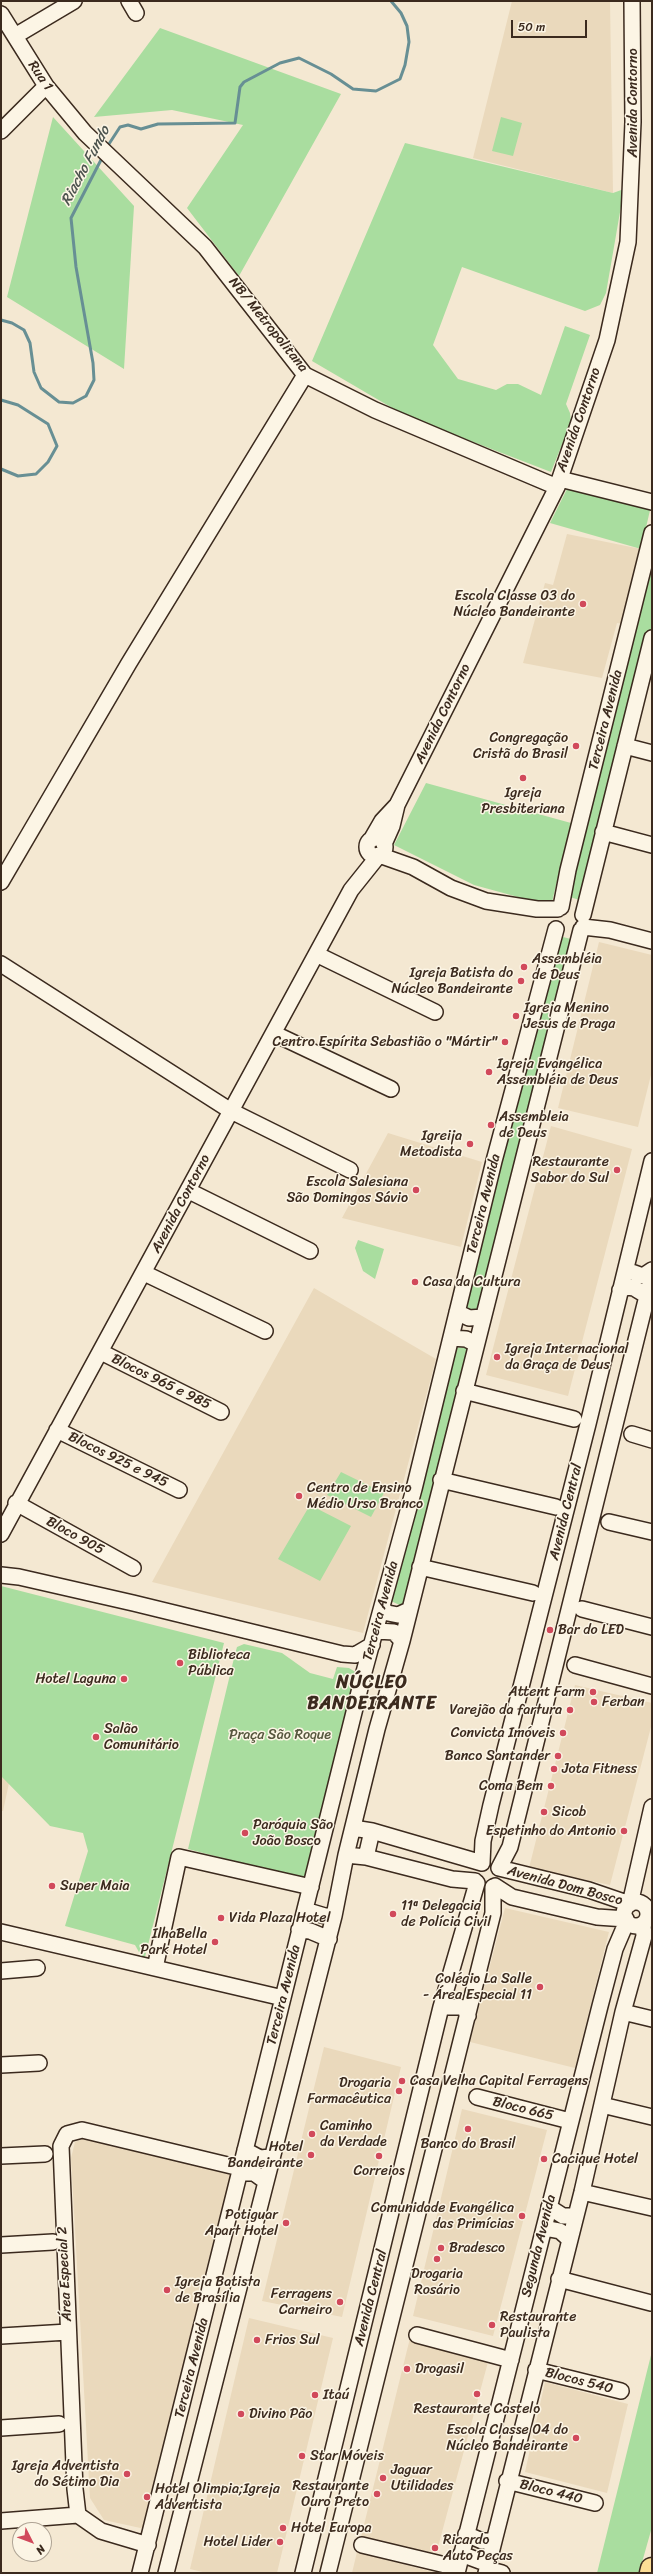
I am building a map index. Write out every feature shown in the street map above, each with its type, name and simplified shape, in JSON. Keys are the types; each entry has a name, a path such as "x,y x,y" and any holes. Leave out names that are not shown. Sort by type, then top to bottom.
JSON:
{"street":[{"path":"9,33 74,1"},
{"name":"Avenida Contorno","path":"1,1534 5,1521 101,1352 231,1111 275,1034 351,890 355,876 392,826 397,805 558,483 607,340 628,242 633,145 632,1"},
{"name":"Rua 1","path":"1,14 9,33 46,86 85,133"},
{"path":"1,132 46,86"},
{"name":"NB/ Metropolitana","path":"85,133 205,246 305,375 375,410 558,483 652,502"},
{"path":"1,882 129,663 305,375"},
{"name":"Terceira Avenida","path":"140,2573 150,2540 299,1930 364,1672 382,1609 451,1338 652,533"},
{"name":"Terceira Avenida","path":"166,2573 271,2157 329,1939 346,1855 377,1729 402,1641 441,1480 583,922 603,832 649,660 652,638"},
{"path":"625,746 652,753"},
{"path":"603,832 652,845"},
{"path":"377,848 413,867 435,881 470,896 557,917 568,936 583,922"},
{"path":"557,917 571,905 580,910 583,922"},
{"path":"583,922 652,941"},
{"path":"318,954 435,1012"},
{"path":"1,964 231,1111 350,1170"},
{"path":"275,1034 391,1089"},
{"name":"Avenida Central","path":"482,1863 482,1846 491,1805 542,1592 626,1270 652,1161"},
{"path":"189,1191 310,1251"},
{"path":"626,1270 643,1276 652,1270"},
{"path":"144,1273 265,1331"},
{"name":"Avenida Central","path":"499,1868 510,1847 576,1607 573,1589 652,1276"},
{"path":"620,1290 628,1287 634,1288 644,1294 647,1299"},
{"path":"457,1312 469,1318 483,1317"},
{"path":"451,1338 466,1338 476,1344"},
{"name":"Blocos 965 e 985","path":"101,1352 222,1412"},
{"path":"464,1391 574,1419"},
{"name":"Blocos 925 e 945","path":"57,1430 179,1490"},
{"path":"632,1434 652,1440"},
{"path":"441,1480 556,1507"},
{"name":"Bloco 905","path":"16,1503 133,1568"},
{"path":"609,1522 652,1532"},
{"path":"420,1567 542,1592 576,1607 652,1627"},
{"path":"1,1568 19,1577"},
{"path":"1,1575 19,1577 160,1609 342,1654 355,1655 374,1638 394,1632 402,1641"},
{"path":"542,1592 558,1589 573,1589"},
{"path":"382,1609 388,1613 398,1615 409,1610"},
{"path":"342,1654 353,1660 364,1672"},
{"path":"575,1665 652,1686"},
{"path":"630,1904 636,1902 648,1913 635,1926 626,1920 625,1910 630,1904 652,1807"},
{"path":"346,1855 366,1858 452,1879 476,1882 487,1888 494,1887 500,1879 499,1868 488,1862 482,1863 372,1831 353,1828"},
{"path":"366,1858 372,1831"},
{"path":"155,1968 179,1857 311,1887"},
{"path":"476,1882 475,1871 482,1863"},
{"name":"Avenida Dom Bosco","path":"499,1868 588,1890 630,1904"},
{"name":"Avenida Central","path":"303,2573 327,2480 441,2008 476,1882"},
{"name":"Avenida Central","path":"328,2573 347,2503 350,2485 493,1913 494,1887"},
{"name":"Avenida Dom Bosco","path":"494,1887 512,1897 596,1917 626,1920"},
{"path":"305,1910 325,1916 334,1916"},
{"name":"Segunda Avenida","path":"487,2569 507,2481 582,2192 623,2012 644,1936 648,1913"},
{"name":"Segunda Avenida","path":"459,2565 570,2121 615,1949 626,1920"},
{"path":"299,1930 310,1931 329,1939"},
{"path":"1,1932 283,1998"},
{"path":"1,1971 38,1968"},
{"path":"441,2008 464,2008 468,2016"},
{"path":"623,2012 652,2019"},
{"path":"1,2064 39,2063"},
{"name":"Bloco 665","path":"477,2097 570,2121"},
{"path":"602,2104 652,2117"},
{"name":"Área Especial 2","path":"78,2515 75,2489 60,2167 61,2146 67,2134 82,2130 254,2173 265,2181"},
{"path":"245,2150 260,2158 271,2157"},
{"path":"1,2156 45,2154"},
{"path":"582,2192 652,2208"},
{"path":"549,2207 563,2216 575,2216"},
{"path":"544,2228 560,2231 569,2239"},
{"path":"1,2245 53,2242"},
{"path":"559,2279 650,2303"},
{"path":"1,2336 68,2332"},
{"path":"417,2335 511,2360"},
{"name":"Blocos 540","path":"536,2370 622,2391"},
{"path":"1,2428 59,2424"},
{"path":"327,2480 335,2486 346,2487 350,2485"},
{"name":"Bloco 440","path":"507,2481 595,2503"},
{"path":"322,2496 333,2497 347,2503"},
{"path":"156,2514 180,2520"},
{"path":"1,2521 78,2515 101,2531 150,2540 166,2536 175,2541"},
{"path":"466,2534 482,2542 494,2541"},
{"path":"362,2545 502,2573"}],"shaded area":[{"path":"512,1 610,1 613,193 473,158"},
{"name":"Escola Classe 03 do Núcleo Bandeirante","path":"567,534 641,549 622,624 617,623 602,678 523,663 545,583 553,585"},
{"path":"599,942 652,955 652,1071 638,1127 558,1108"},
{"path":"551,1126 632,1149 568,1396 486,1375"},
{"name":"Escola Salesiana São Domingos Sávio","path":"388,1133 482,1162 461,1247 342,1218"},
{"name":"Centro de Ensino Médio Urso Branco","path":"314,1288 436,1359 363,1633 152,1582"},
{"path":"575,1685 652,1703 652,1723 610,1885 529,1868"},
{"path":"1,1757 14,1760 3,1811 1,1811"},
{"name":"Colégio La Salle - Área Especial 11","path":"505,1908 609,1932 575,2068 470,2042"},
{"path":"324,2047 401,2067 342,2317 262,2301"},
{"path":"462,2109 547,2130 493,2336 413,2316"},
{"path":"84,2138 231,2175 203,2281 145,2529 104,2520 90,2498 71,2158 75,2142"},
{"path":"249,2318 333,2338 277,2573 207,2573 190,2569"},
{"path":"410,2338 488,2362 435,2558 361,2537"},
{"name":"Escola Classe 04 do Núcleo Bandeirante","path":"545,2382 628,2404 607,2493 525,2472"},
{"path":"357,2552 433,2572 433,2573 352,2573"}],"green space":[{"path":"160,28 341,94 239,276 187,208 243,125 172,110 94,117"},
{"path":"53,117 134,206 124,369 7,297"},
{"path":"501,117 522,123 513,156 492,151"},
{"path":"405,143 613,193 624,189 606,293 600,305 585,311 462,267 433,345 458,379 496,390 507,384 518,384 541,395 565,326 590,335 566,404 570,413 571,422 551,472 406,416 312,361"},
{"path":"569,485 651,506 641,549 550,523"},
{"path":"652,564 652,649 587,902 566,896"},
{"path":"426,783 571,823 551,906 474,885 394,845"},
{"path":"559,936 575,940 481,1315 464,1310"},
{"path":"358,1240 384,1249 375,1279 363,1271 355,1248"},
{"path":"452,1347 471,1348 406,1608 391,1601"},
{"path":"341,1472 384,1493 371,1517 327,1495"},
{"path":"310,1505 351,1526 320,1581 278,1559"},
{"path":"1,1586 224,1643 144,1961 135,1945 65,1926 88,1851 83,1833 50,1826 1,1776"},
{"name":"Praça São Roque","path":"244,1644 282,1653 310,1673 333,1679 337,1667 349,1668 357,1673 306,1880 188,1849 235,1654 237,1647"},
{"path":"652,2351 652,2527 639,2573 597,2573"}],"waterway":[{"name":"Riacho Fundo","path":"107,147 120,127 128,125 141,129 158,124 235,123 240,87 244,82 280,63 299,58 331,74 353,89 376,91 400,79 405,65 409,42 407,26 401,13 391,1"},
{"name":"Riacho Fundo","path":"1,320 12,323 24,330 30,343 34,372 41,388 59,402 73,403 86,396 94,380 93,363 76,267 71,218 103,156"},
{"name":"Riacho Fundo","path":"1,400 18,405 48,424 57,446 48,462 36,474 18,476 1,469"}],"place":[{"name":"Escola Classe 03 do Núcleo Bandeirante","path":"583,604"},
{"name":"Congregação Cristã do Brasil","path":"576,746"},
{"name":"Igreja Presbiteriana","path":"523,778"},
{"name":"Assembléia de Deus","path":"524,967"},
{"name":"Igreja Batista do Núcleo Bandeirante","path":"521,981"},
{"name":"Igreja Menino Jesus de Praga","path":"516,1016"},
{"name":"Centro Espírita Sebastião o \"Mártir\"","path":"505,1042"},
{"name":"Igreja Evangélica Assembléia de Deus","path":"489,1072"},
{"name":"Assembleia de Deus","path":"491,1125"},
{"name":"Igreija Metodista","path":"470,1144"},
{"name":"Restaurante Sabor do Sul","path":"617,1170"},
{"name":"Escola Salesiana São Domingos Sávio","path":"416,1190"},
{"name":"Casa da Cultura","path":"415,1282"},
{"name":"Igreja Internacional da Graça de Deus","path":"497,1357"},
{"name":"Centro de Ensino Médio Urso Branco","path":"299,1496"},
{"name":"Bar do LED","path":"550,1630"},
{"name":"Biblioteca Pública","path":"180,1663"},
{"name":"Hotel Laguna","path":"124,1679"},
{"name":"Attent Farm","path":"593,1692"},
{"name":"Ferban","path":"594,1702"},
{"name":"Varejão da fartura","path":"570,1710"},
{"name":"Convicta Imóveis","path":"563,1733"},
{"name":"Salão Comunitário","path":"96,1737"},
{"name":"Banco Santander","path":"558,1756"},
{"name":"Jota Fitness","path":"554,1769"},
{"name":"Coma Bem","path":"551,1786"},
{"name":"Sicob","path":"544,1812"},
{"name":"Espetinho do Antonio","path":"624,1831"},
{"name":"Paróquia São João Bosco","path":"245,1833"},
{"name":"Super Maia","path":"52,1886"},
{"name":"11ª Delegacia de Polícia Civil","path":"393,1914"},
{"name":"Vida Plaza Hotel","path":"221,1918"},
{"name":"IlhaBella Park Hotel","path":"215,1942"},
{"name":"Colégio La Salle - Área Especial 11","path":"540,1987"},
{"name":"Casa Velha Capital Ferragens","path":"402,2081"},
{"name":"Drogaria Farmacêutica","path":"399,2091"},
{"name":"Banco do Brasil","path":"468,2129"},
{"name":"Caminho da Verdade","path":"312,2134"},
{"name":"Hotel Bandeirante","path":"311,2155"},
{"name":"Correios","path":"379,2156"},
{"name":"Cacique Hotel","path":"544,2159"},
{"name":"Comunidade Evangélica das Primícias","path":"522,2216"},
{"name":"Potiguar Apart Hotel","path":"286,2223"},
{"name":"Bradesco","path":"441,2248"},
{"name":"Drogaria Rosário","path":"437,2259"},
{"name":"Igreja Batista de Brasília","path":"167,2290"},
{"name":"Ferragens Carneiro","path":"340,2302"},
{"name":"Restaurante Paulista","path":"492,2325"},
{"name":"Frios Sul","path":"257,2340"},
{"name":"Drogasil","path":"407,2369"},
{"name":"Restaurante Castelo","path":"477,2394"},
{"name":"Itaú","path":"315,2395"},
{"name":"Divino Pão","path":"241,2414"},
{"name":"Escola Classe 04 do Núcleo Bandeirante","path":"576,2438"},
{"name":"Star Móveis","path":"302,2456"},
{"name":"Igreja Adventista do Sétimo Dia","path":"127,2474"},
{"name":"Jaguar Utilidades","path":"383,2478"},
{"name":"Restaurante Ouro Preto","path":"377,2494"},
{"name":"Hotel Olimpia;Igreja Adventista","path":"147,2497"},
{"name":"Hotel Europa","path":"283,2528"},
{"name":"Hotel Lider","path":"280,2542"},
{"name":"Ricardo Auto Peças","path":"435,2548"}],"district":[{"name":"NÚCLEO BANDEIRANTE","path":"372,1693"}]}
